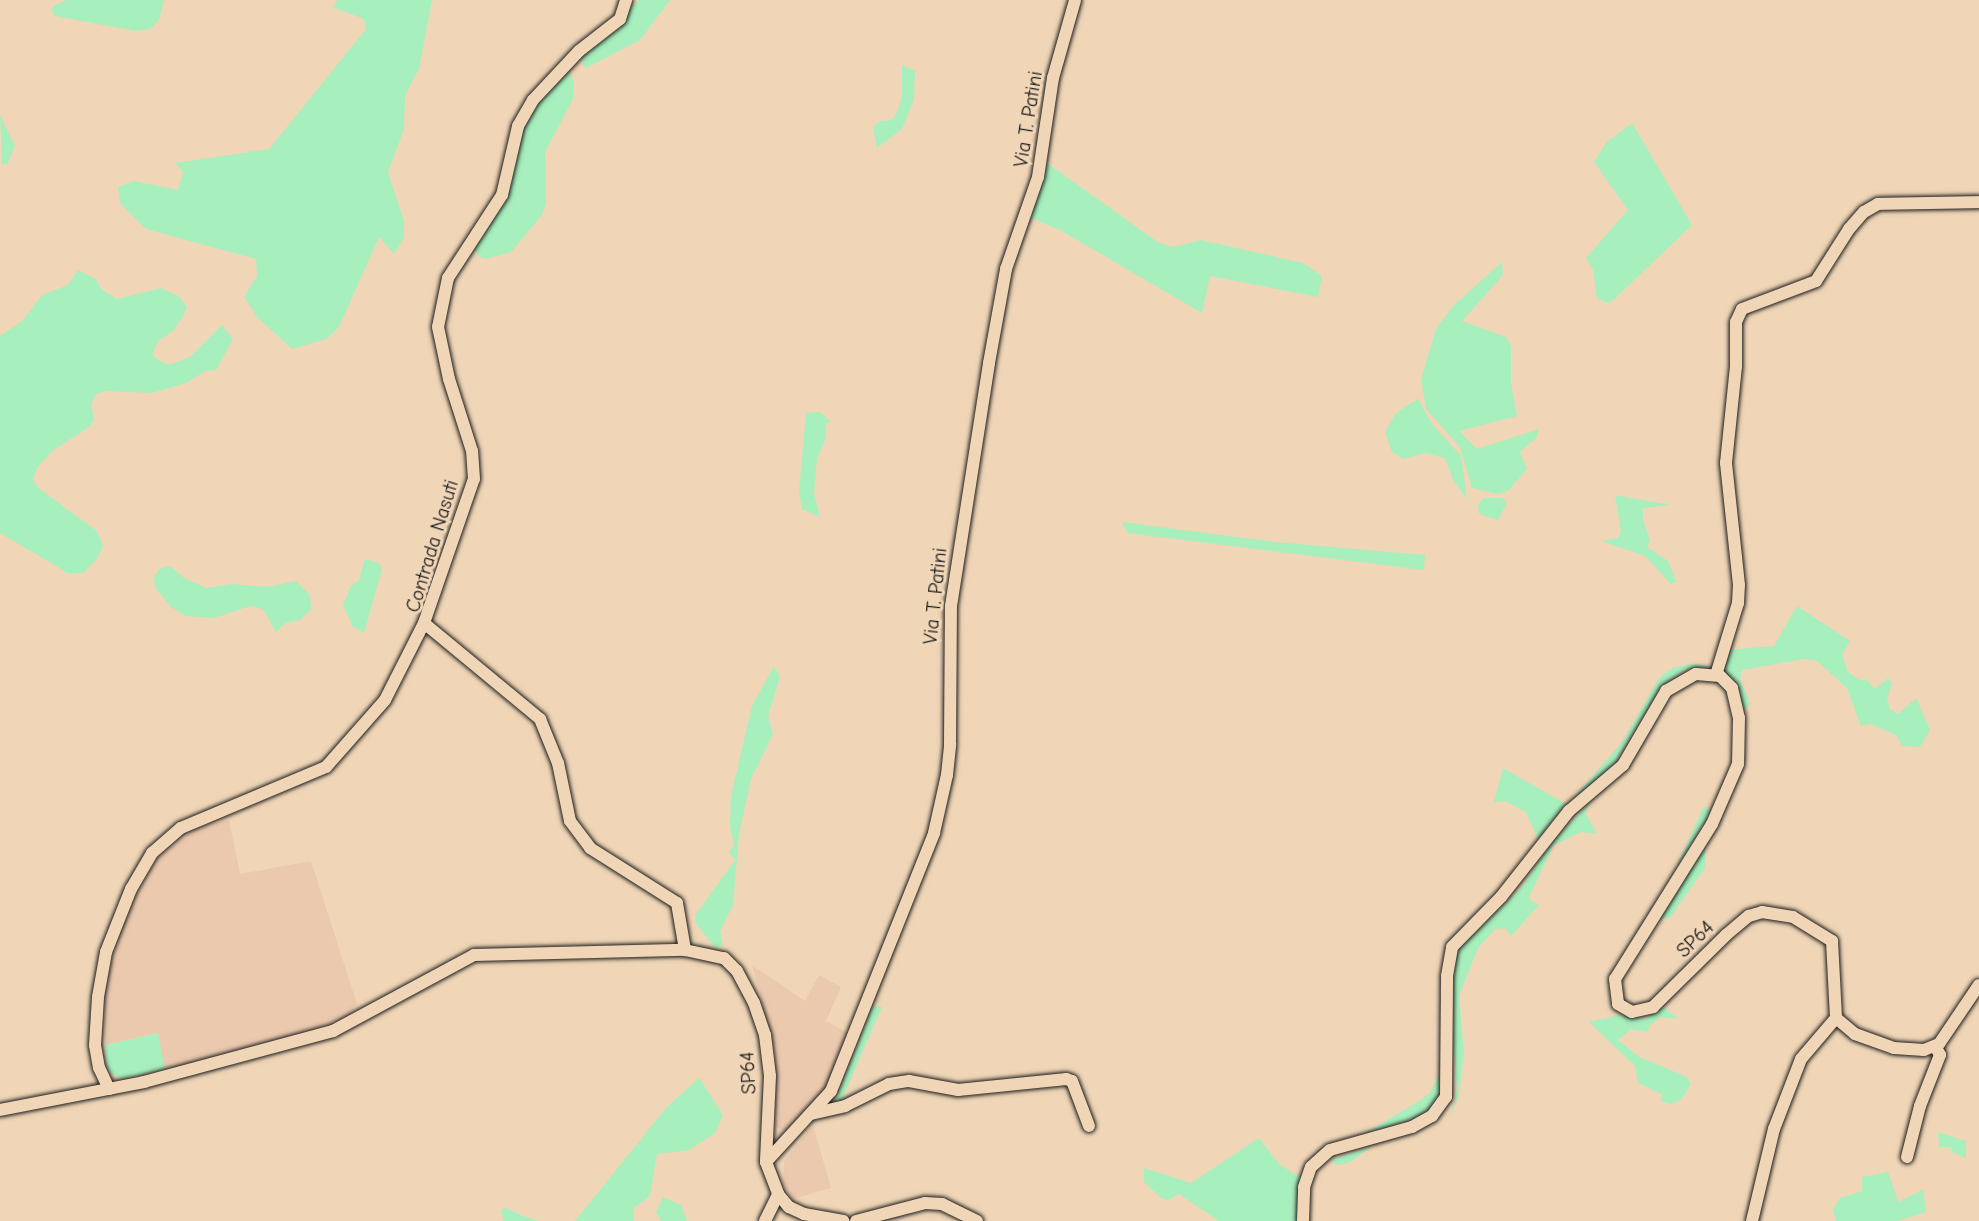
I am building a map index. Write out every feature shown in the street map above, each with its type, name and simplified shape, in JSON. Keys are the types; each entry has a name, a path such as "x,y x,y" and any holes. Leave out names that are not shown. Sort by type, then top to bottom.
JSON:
{"street":[{"name":"Contrada Nasuti","path":"626,0 620,19 579,51 533,100 518,126 502,195 448,278 438,327 449,379 472,451 474,479 424,623 540,719 558,763 570,821 590,848 677,903 685,950"},
{"name":"Via T. Patini","path":"766,1162 831,1091 934,833 947,776 950,744 951,606 987,375 1006,269 1038,177 1053,78 1075,0"},
{"path":"1303,1221 1304,1187 1311,1167 1330,1150 1412,1126 1432,1116 1446,1097 1447,976 1452,947 1501,897 1569,811 1623,765 1666,691 1696,674 1716,675 1738,603 1726,463 1736,366 1736,322 1742,309 1816,281 1849,229 1878,204 1979,202"},
{"path":"109,1089 99,1068 95,1045 98,997 106,952 131,889 152,853 181,828 326,766 385,700 424,623"},
{"name":"SP64","path":"1716,675 1732,688 1736,699 1740,748 1726,799 1615,979 1614,994 1624,1010 1645,1012 1749,916 1774,912 1793,917 1832,941 1836,1018"},
{"name":"SP64","path":"0,1110 109,1089 333,1031 474,955 685,950 724,958 737,971 765,1035 770,1076 766,1162 778,1194"},
{"path":"1752,1221 1774,1129 1801,1059 1836,1018 1855,1034 1894,1048 1917,1051 1935,1046 1948,1035 1979,985"},
{"path":"1907,1157 1920,1106 1940,1055 1935,1046"},
{"path":"811,1114 845,1106 890,1084 909,1081 958,1090 1066,1079 1072,1081 1089,1126"},
{"path":"765,1221 778,1194 789,1207 805,1218 843,1221"},
{"path":"856,1221 924,1203 942,1204 977,1221"}],"shaded area":[{"path":"229,820 240,874 311,861 357,1004 349,1015 294,1038 165,1069 157,1033 105,1045 105,985 125,916 155,861 194,829"},
{"path":"752,965 805,1001 819,975 841,987 826,1021 850,1034 828,1088 789,1132 776,1127 775,1050"},
{"path":"813,1125 831,1188 793,1199 783,1183 784,1162"}],"green space":[{"path":"66,0 164,0 159,20 150,29 136,31 55,16 51,10 55,5"},
{"path":"338,0 432,0 419,69 405,95 404,129 388,172 404,221 404,238 394,254 379,237 339,327 326,339 292,349 258,318 244,297 257,276 256,259 146,229 120,203 118,187 134,181 178,190 183,172 175,163 269,149 366,29 364,19 332,7"},
{"path":"639,0 670,0 640,40 586,68 579,56"},
{"path":"902,65 915,71 914,99 902,129 877,148 873,127 880,121 892,120 897,112 902,96"},
{"path":"567,66 574,82 573,99 545,152 546,203 542,215 511,252 485,259 478,256 473,245 502,204 518,135 537,103"},
{"path":"0,115 15,146 8,163 2,165"},
{"path":"1632,123 1692,225 1610,303 1597,299 1593,269 1586,258 1628,210 1594,162 1606,143"},
{"path":"1047,163 1159,243 1173,247 1201,240 1303,263 1322,276 1318,297 1210,276 1202,313 1060,230 1029,217"},
{"path":"1502,262 1503,275 1462,321 1506,337 1511,346 1511,384 1517,416 1459,431 1477,449 1539,429 1536,438 1520,452 1527,469 1508,491 1498,494 1472,488 1460,447 1426,409 1421,379 1436,329 1453,306"},
{"path":"78,270 96,279 101,289 117,299 161,288 180,297 187,308 173,331 158,341 153,353 155,358 168,365 190,357 222,325 233,339 216,370 205,371 186,383 152,393 107,391 96,394 91,404 94,420 89,427 52,451 37,468 33,479 37,487 97,531 103,546 97,559 83,573 68,573 0,533 0,336 22,321 42,295 68,285"},
{"path":"1418,399 1432,424 1461,456 1467,499 1453,480 1445,458 1425,453 1404,459 1392,452 1385,432 1396,413"},
{"path":"820,412 831,422 826,423 825,441 817,458 814,494 820,517 802,509 799,491 806,413"},
{"path":"1615,495 1671,505 1643,508 1643,520 1650,540 1647,547 1668,561 1676,582 1671,584 1645,556 1601,541 1618,538 1621,532"},
{"path":"1484,498 1502,498 1507,503 1498,520 1479,514 1478,504"},
{"path":"1122,522 1275,542 1425,555 1424,570 1127,533"},
{"path":"365,559 379,563 382,569 364,633 353,627 343,606 350,587 359,580"},
{"path":"170,566 184,578 207,588 231,584 267,587 296,581 310,595 311,609 300,620 285,623 276,632 263,609 250,606 214,618 186,616 171,607 155,587 154,577 159,569"},
{"path":"1797,606 1850,641 1842,655 1848,672 1859,680 1867,680 1875,689 1888,678 1892,684 1887,699 1890,709 1898,714 1916,698 1930,730 1920,747 1902,746 1896,735 1871,724 1861,726 1847,688 1817,661 1804,659 1742,670 1740,679 1750,703 1747,709 1742,707 1723,669 1728,650 1774,646"},
{"path":"1690,664 1714,666 1687,669 1669,681 1657,693 1617,760 1597,781 1571,801 1622,742 1659,678 1672,668"},
{"path":"774,666 780,677 768,716 773,734 751,779 739,834 733,905 720,931 723,945 715,948 695,922 696,914 735,860 729,853 734,844 730,826 731,796 752,706"},
{"path":"1503,768 1566,804 1538,839 1526,812 1505,801 1494,802"},
{"path":"1592,800 1585,812 1597,834 1581,832 1554,845 1530,895 1530,900 1539,905 1511,936 1505,928 1495,929 1478,948 1459,996 1464,1052 1459,1095 1451,1117 1457,1090 1450,999 1457,950 1523,886 1550,844"},
{"path":"1704,806 1711,812 1676,868"},
{"path":"1705,841 1705,868 1670,918 1659,919"},
{"path":"873,1005 882,1007 844,1095 839,1103 834,1104"},
{"path":"1664,1007 1678,1019 1661,1017 1649,1026 1648,1032 1631,1029 1618,1040 1639,1057 1685,1076 1691,1083 1682,1099 1672,1104 1661,1102 1662,1094 1638,1083 1635,1066 1589,1022 1619,1015 1645,1019"},
{"path":"158,1033 165,1069 127,1078 117,1077 107,1071 105,1045"},
{"path":"1443,1066 1444,1087 1432,1112 1357,1138 1421,1100 1431,1091"},
{"path":"699,1078 723,1115 715,1133 689,1150 657,1154 650,1196 634,1208 633,1221 575,1221 666,1108"},
{"path":"1938,1132 1966,1141 1966,1158 1952,1152 1952,1147 1939,1147"},
{"path":"1259,1138 1279,1164 1297,1176 1303,1171 1298,1188 1298,1221 1219,1221 1179,1194 1168,1200 1161,1198 1144,1182 1144,1168 1191,1183"},
{"path":"1372,1146 1349,1163 1336,1165 1331,1160"},
{"path":"1888,1172 1898,1202 1923,1190 1926,1212 1897,1221 1836,1221 1833,1209 1840,1198 1862,1191 1862,1177"},
{"path":"663,1197 681,1205 687,1221 661,1221 656,1212"},
{"path":"504,1207 539,1221 504,1221 501,1212"}]}
